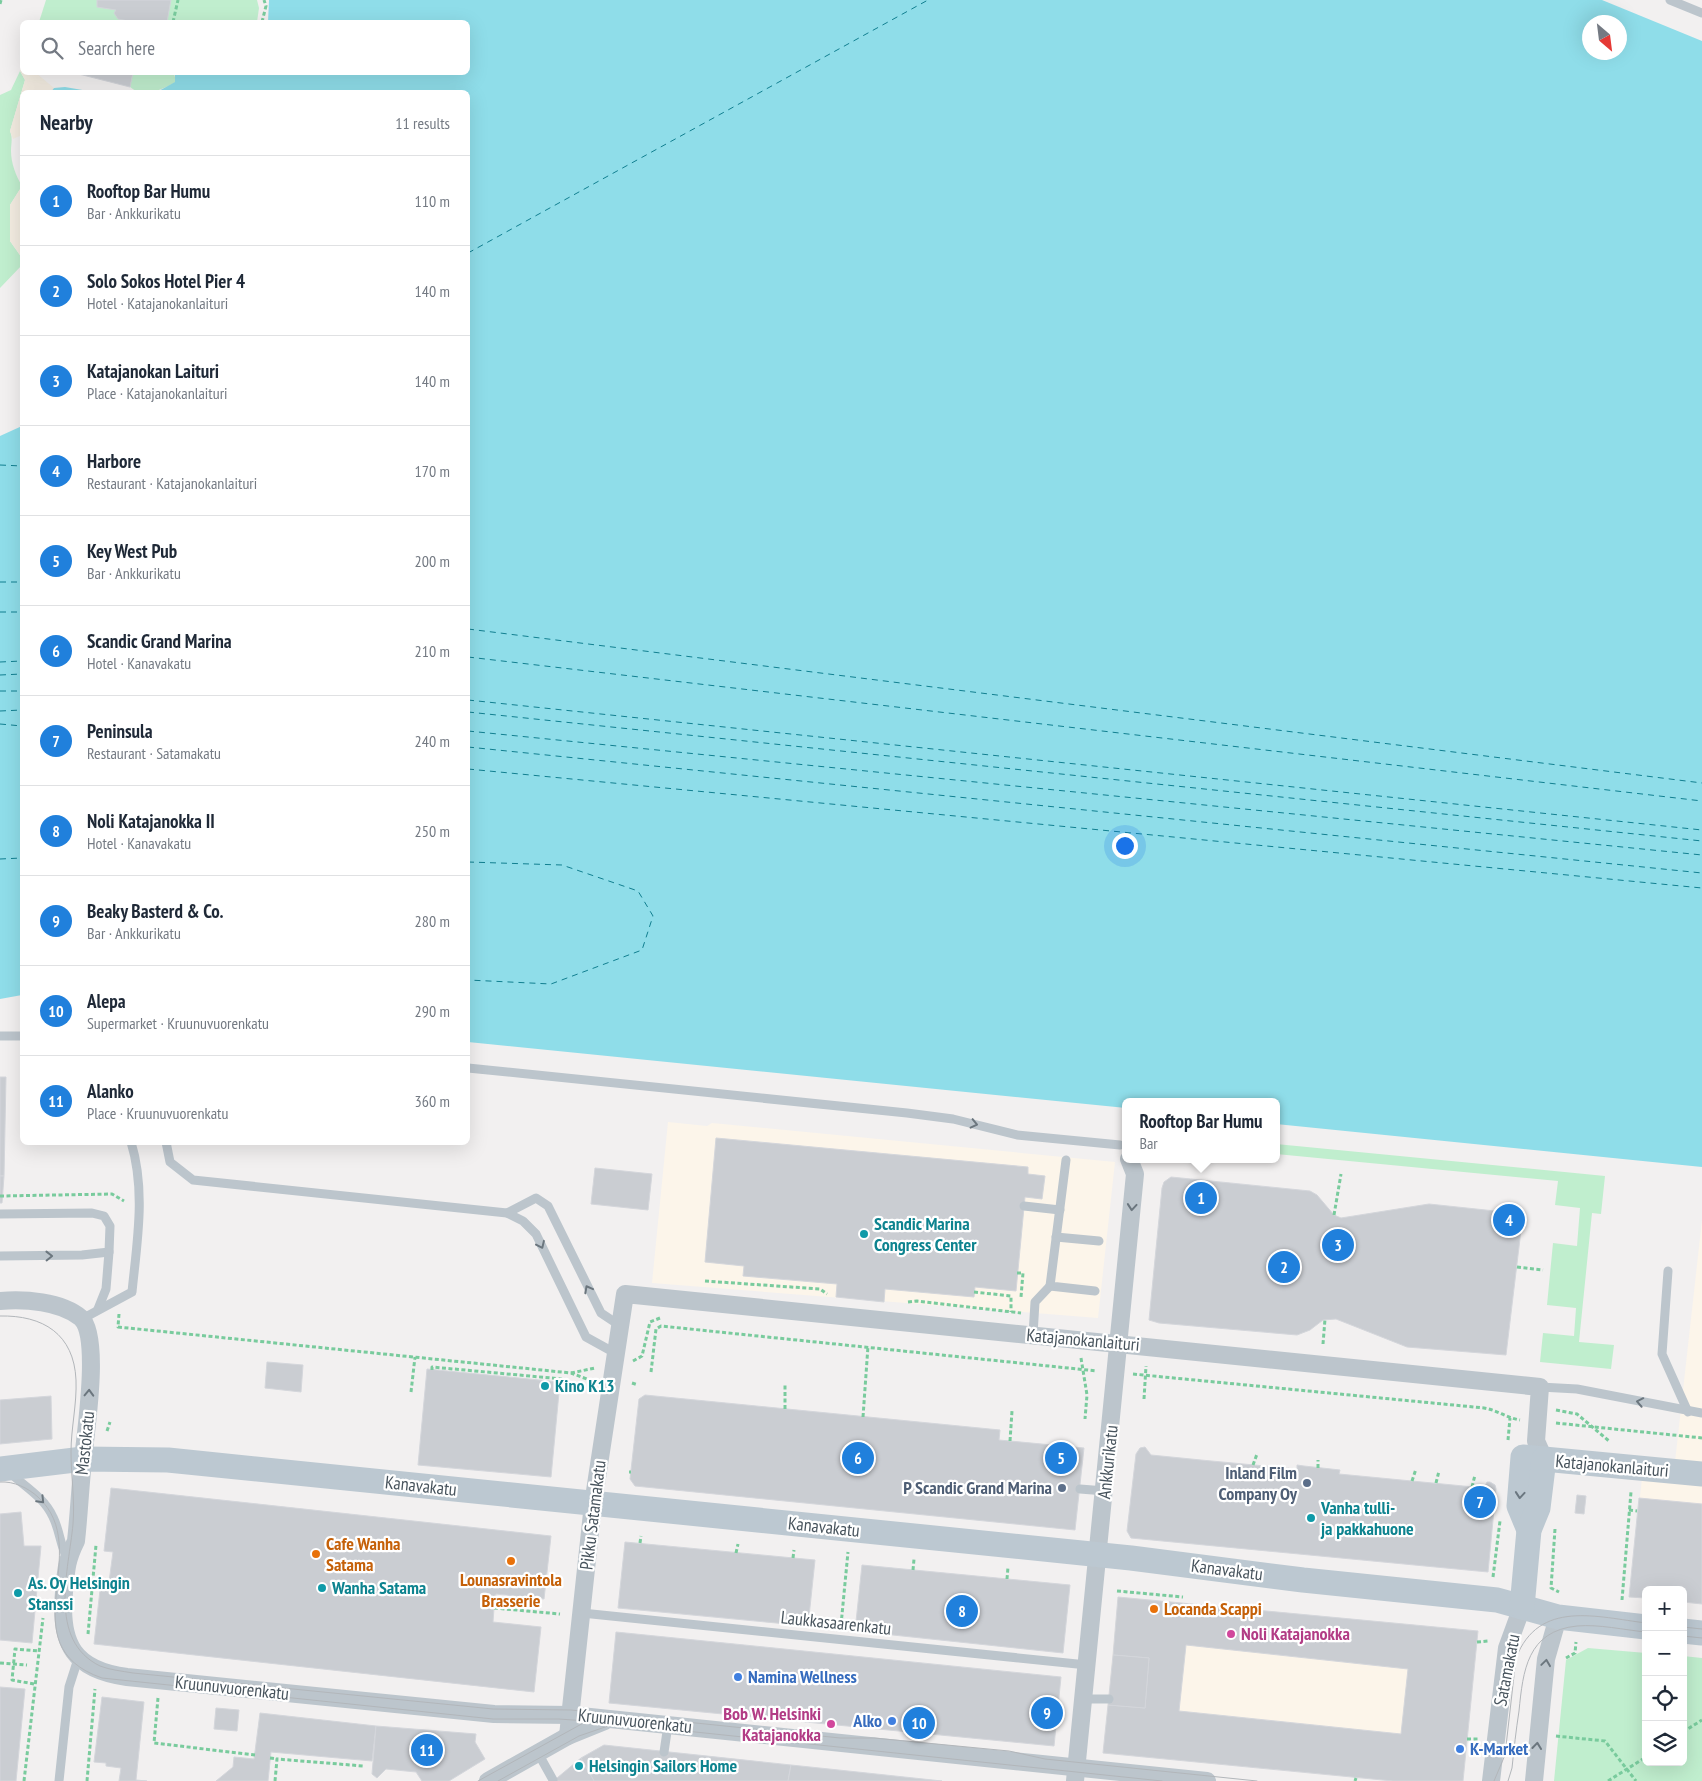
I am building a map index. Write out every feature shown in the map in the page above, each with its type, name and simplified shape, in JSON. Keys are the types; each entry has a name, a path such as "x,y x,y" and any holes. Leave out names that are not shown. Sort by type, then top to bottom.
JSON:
{"main road":[{"name":"Katajanokanlaituri","path":"1534,1452 1702,1474"},
{"name":"Satamakatu","path":"1522,1607 1530,1530 1538,1508 1534,1452"},
{"name":"Kanavakatu","path":"2,1468 83,1459 168,1460 1099,1554 1303,1580 1497,1600 1558,1617 1642,1627"},
{"path":"1687,1631 1702,1633"}],"street":[{"name":"Ankkurikatu","path":"1076,1774 1120,1343 1135,1174 1130,1163"},
{"name":"Katajanokanlaituri","path":"625,1294 1540,1386"},
{"name":"Pikku Satamakatu","path":"568,1736 593,1504 625,1294"},
{"path":"0,1300 43,1304 67,1310 84,1323"},
{"name":"Mastokatu","path":"75,1654 65,1637 63,1617 67,1558 76,1541 88,1421 90,1366 84,1323"},
{"path":"1534,1452 1540,1386"},
{"name":"Satamakatu","path":"1491,1781 1507,1648 1522,1607"},
{"name":"Satamakatu","path":"1534,1781 1546,1659 1558,1617"},
{"name":"Kruunuvuorenkatu","path":"75,1654 99,1671 127,1677 494,1714 571,1715 613,1719 1076,1774 1207,1781"},
{"path":"488,1781 568,1736 590,1726 613,1719"}],"lane":[{"path":"1670,0 1702,13"},
{"path":"0,1036 20,1036"},
{"path":"470,1068 926,1116 953,1120 1017,1135 1122,1152"},
{"path":"84,1323 98,1309 132,1292 140,1209 140,1177 132,1145"},
{"path":"167,1145 170,1162 193,1180 506,1214 523,1221 536,1234 586,1336 614,1359"},
{"path":"1033,1335 1035,1302 1050,1286 1066,1160"},
{"path":"506,1214 536,1198 548,1206 601,1313 619,1325"},
{"path":"1024,1206 1060,1210"},
{"path":"0,1214 92,1214 104,1216 110,1226 109,1252 106,1289 98,1309"},
{"path":"1056,1237 1099,1241"},
{"path":"0,1256 82,1255 109,1252"},
{"path":"1668,1271 1662,1354 1688,1412"},
{"path":"1050,1286 1095,1291"},
{"path":"1540,1386 1577,1389 1688,1412 1702,1413"},
{"name":"Mastokatu","path":"2,1468 40,1498 49,1510 57,1527 60,1545 67,1558"},
{"path":"1080,1489 1105,1491"},
{"name":"Laukkasaarenkatu","path":"582,1613 1087,1665"},
{"path":"59,1781 69,1687 75,1654"},
{"path":"1084,1699 1109,1699"},
{"path":"664,1752 668,1725"},
{"path":"538,1753 553,1780"}],"path":[{"path":"0,4 1,0"},
{"path":"173,20 178,0"},
{"path":"262,20 264,0"},
{"path":"1334,1215 1341,1174"},
{"path":"1517,1268 1543,1270"},
{"path":"1018,1272 1022,1273 1019,1313"},
{"path":"974,1292 1011,1296 1011,1312"},
{"path":"571,1373 614,1359 637,1360 642,1356 650,1322 666,1318"},
{"path":"1323,1344 1325,1319"},
{"path":"651,1372 656,1329 662,1326 1103,1371"},
{"path":"118,1327 571,1373 592,1381"},
{"path":"1081,1340 1081,1360 1087,1395 1085,1419"},
{"path":"863,1417 868,1346"},
{"path":"411,1392 415,1357"},
{"path":"1071,1359 1091,1360"},
{"path":"1144,1400 1146,1366"},
{"path":"432,1370 432,1367 543,1379 562,1379"},
{"path":"1131,1374 1497,1411 1510,1418 1537,1422 1702,1438"},
{"path":"632,1383 638,1384"},
{"path":"785,1385 785,1409"},
{"path":"1497,1411 1498,1403"},
{"path":"1010,1441 1012,1411"},
{"path":"1589,1426 1607,1441 1616,1442"},
{"path":"1253,1465 1257,1454"},
{"path":"1318,1460 1318,1468"},
{"path":"1412,1481 1416,1469"},
{"path":"1436,1483 1439,1471"},
{"path":"1472,1486 1475,1475"},
{"path":"1622,1600 1631,1492"},
{"path":"1629,1510 1637,1511"},
{"path":"839,1640 850,1530"},
{"path":"640,1543 641,1536"},
{"path":"87,1639 96,1541"},
{"path":"736,1553 738,1544"},
{"path":"792,1558 794,1550"},
{"path":"1490,1554 1495,1558"},
{"path":"913,1570 914,1559"},
{"path":"1007,1579 1009,1566"},
{"path":"1117,1591 1183,1597"},
{"path":"494,1608 560,1614"},
{"path":"24,1781 43,1615"},
{"path":"1477,1642 1488,1641"},
{"path":"34,1684 12,1680 15,1649 39,1651"},
{"path":"0,1663 27,1665"},
{"path":"87,1781 94,1689"},
{"path":"158,1702 154,1743 255,1755"},
{"path":"1687,1729 1702,1720"},
{"path":"1555,1736 1605,1741 1636,1781"},
{"path":"1468,1739 1479,1739"},
{"path":"270,1758 363,1766"},
{"path":"275,1781 277,1758"},
{"path":"1608,1781 1642,1759"}],"shaded area":[{"path":"668,1122 707,1126 712,1123 1115,1162 1098,1318 652,1283"},
{"path":"1702,1220 1702,1604 1687,1593 1687,1586 1642,1586 1642,1598 1629,1597 1643,1469 1674,1471"},
{"path":"1118,1597 1478,1631 1463,1781 1393,1781 1103,1753"}],"green space":[{"path":"46,0 257,0 259,8 257,20 40,20"},
{"path":"20,71 20,75 22,75 25,80 22,90 20,90 20,97 10,131 12,160 20,182 20,189 10,205 10,241 20,255 20,267 0,288 0,95 11,90"},
{"path":"133,75 174,75 176,82 158,90 134,90 130,87"},
{"path":"1280,1144 1605,1176 1601,1214 1592,1213 1579,1342 1614,1345 1611,1369 1540,1362 1543,1333 1574,1336 1576,1308 1547,1305 1553,1243 1577,1246 1580,1208 1555,1205 1558,1181 1280,1154"},
{"path":"1588,1648 1642,1653 1642,1766 1687,1766 1687,1656 1702,1658 1702,1781 1554,1781 1566,1660"}],"sand":[{"path":"22,75 38,75 54,88 52,90 22,90 25,80"},
{"path":"20,97 20,136 13,139 10,131"},
{"path":"20,189 20,255 10,241 10,205"}],"water":[{"path":"269,0 1602,0 1702,41 1702,1167 1280,1124 1280,1098 1122,1098 1122,1108 470,1042 470,90 161,90 175,82 175,75 470,75 470,20 268,20"},
{"path":"65,87 82,90 52,90 54,88"},
{"path":"20,427 20,995 0,999 0,436"}],"building":[{"path":"97,0 171,0 167,20 123,20 118,19 114,13 116,10 97,7"},
{"path":"83,75 132,75 130,87"},
{"path":"0,1077 6,1077 4,1176 0,1176"},
{"name":"Scandic Marina Congress Center","path":"716,1138 1028,1167 1028,1174 1045,1176 1042,1199 1025,1197 1016,1291 975,1287 974,1297 885,1289 884,1302 836,1297 837,1284 743,1276 744,1266 705,1262"},
{"path":"595,1168 652,1174 648,1210 591,1204"},
{"path":"0,1176 4,1176 2,1203 0,1203"},
{"path":"1171,1177 1310,1191 1317,1195 1334,1215 1341,1218 1429,1204 1514,1213 1519,1216 1522,1222 1506,1355 1407,1347 1336,1319 1323,1320 1310,1330 1297,1335 1159,1323 1149,1320 1162,1188 1164,1182"},
{"path":"267,1362 303,1365 301,1392 265,1388"},
{"path":"427,1369 560,1382 551,1477 418,1465"},
{"path":"645,1395 1000,1430 999,1440 1084,1448 1075,1530 635,1486 630,1479 639,1399"},
{"path":"51,1396 52,1439 0,1444 0,1400"},
{"name":"Vanha tulli- ja pakkahuone","path":"1145,1447 1151,1455 1297,1469 1297,1465 1340,1470 1339,1474 1484,1488 1487,1482 1490,1482 1495,1485 1496,1489 1488,1572 1131,1538 1127,1531 1136,1454 1140,1448"},
{"name":"Wanha Satama","path":"111,1488 551,1536 544,1599 496,1594 494,1608 493,1622 541,1627 534,1692 94,1644 101,1581 109,1582 113,1552 104,1551"},
{"path":"1577,1495 1586,1496 1584,1514 1575,1513"},
{"path":"1639,1498 1702,1504 1702,1604 1687,1602 1687,1586 1642,1586 1642,1598 1629,1597"},
{"name":"As. Oy Helsingin Stanssi","path":"21,1512 24,1546 41,1546 32,1643 0,1640 0,1514"},
{"path":"625,1542 815,1560 808,1626 618,1608"},
{"path":"862,1565 1070,1585 1063,1653 855,1631"},
{"path":"1118,1597 1478,1631 1463,1781 1393,1781 1103,1753 1108,1705 1145,1708 1149,1658 1113,1655","holes":["1186,1645 1408,1669 1401,1734 1179,1711"]},
{"path":"616,1632 1061,1677 1054,1746 609,1703"},
{"path":"1113,1655 1149,1658 1145,1708 1108,1705"},
{"path":"0,1687 25,1689 16,1781 0,1781"},
{"path":"102,1697 144,1702 136,1780 147,1781 119,1781 121,1768 106,1766 106,1763 94,1762"},
{"path":"216,1708 239,1710 237,1731 214,1729"},
{"path":"260,1713 376,1726 372,1761 271,1752 268,1781 216,1781 233,1767 234,1757 254,1759"},
{"path":"376,1726 476,1734 475,1742 485,1759 449,1781 422,1781 416,1772 386,1769 377,1778 372,1774"},
{"path":"604,1745 791,1765 788,1781 594,1781 581,1758"},
{"name":"Helsingin Sailors Home","path":"581,1758 594,1781 549,1781 557,1778"},
{"path":"791,1765 867,1773 942,1781 788,1781"}],"ferry route":[{"path":"470,252 928,0"},
{"path":"0,465 20,466"},
{"path":"0,582 20,582"},
{"path":"0,612 20,612"},
{"path":"470,629 1702,783"},
{"path":"470,657 1702,801"},
{"path":"0,662 20,661"},
{"path":"0,675 20,674"},
{"path":"0,691 20,691"},
{"path":"470,700 1702,830"},
{"path":"0,711 20,710"},
{"path":"470,712 1702,841"},
{"path":"0,724 20,726"},
{"path":"470,731 1702,855"},
{"path":"470,747 1702,873"},
{"path":"470,769 1702,888"},
{"path":"0,859 20,858"},
{"path":"470,862 562,865 638,891 653,916 642,950 551,984 470,980"}],"tram line":[{"path":"0,1316 30,1319 53,1330 69,1350 74,1364 76,1389 71,1452 73,1524 65,1602 67,1622 73,1639 83,1654 100,1666 133,1673 493,1709 571,1710 840,1738 874,1738 1009,1751 1045,1759 1257,1781"},
{"path":"0,1482 16,1484 30,1491 38,1497 54,1519 59,1543 55,1620 60,1643 74,1663 102,1678 493,1719 559,1719 600,1722 1162,1781"},
{"path":"1494,1781 1505,1755 1516,1658 1526,1639 1539,1627 1554,1619 1571,1616 1589,1616 1642,1622"},
{"path":"1508,1781 1512,1768 1526,1668 1531,1655 1538,1645 1547,1636 1560,1629 1577,1626 1603,1626 1642,1631"},
{"path":"1687,1627 1702,1629"},
{"path":"1687,1636 1702,1638"},
{"path":"478,1781 587,1721"},
{"path":"498,1781 579,1736 608,1726"}],"place":[{"name":"Rooftop Bar Humu","path":"1201,1198"},
{"name":"Harbore","path":"1509,1220"},
{"name":"Scandic Marina Congress Center","path":"864,1234"},
{"name":"Katajanokan Laituri","path":"1338,1245"},
{"name":"Solo Sokos Hotel Pier 4","path":"1284,1267"},
{"name":"Kino K13","path":"545,1386"},
{"name":"Scandic Grand Marina","path":"858,1458"},
{"name":"Key West Pub","path":"1061,1458"},
{"name":"Inland Film Company Oy","path":"1307,1483"},
{"name":"P Scandic Grand Marina","path":"1062,1488"},
{"name":"Peninsula","path":"1480,1502"},
{"name":"Vanha tulli- ja pakkahuone","path":"1311,1518"},
{"name":"Cafe Wanha Satama","path":"316,1554"},
{"name":"Lounasravintola Brasserie","path":"511,1561"},
{"name":"Wanha Satama","path":"322,1588"},
{"name":"As. Oy Helsingin Stanssi","path":"18,1593"},
{"name":"Locanda Scappi","path":"1154,1609"},
{"name":"Noli Katajanokka II","path":"962,1611"},
{"name":"Noli Katajanokka","path":"1231,1634"},
{"name":"Namina Wellness","path":"738,1677"},
{"name":"Beaky Basterd & Co.","path":"1047,1713"},
{"name":"Alko","path":"892,1721"},
{"name":"Alepa","path":"919,1723"},
{"name":"Bob W. Helsinki Katajanokka","path":"831,1724"},
{"name":"K-Market","path":"1460,1749"},
{"name":"Alanko","path":"427,1750"},
{"name":"Helsingin Sailors Home","path":"579,1766"}]}
